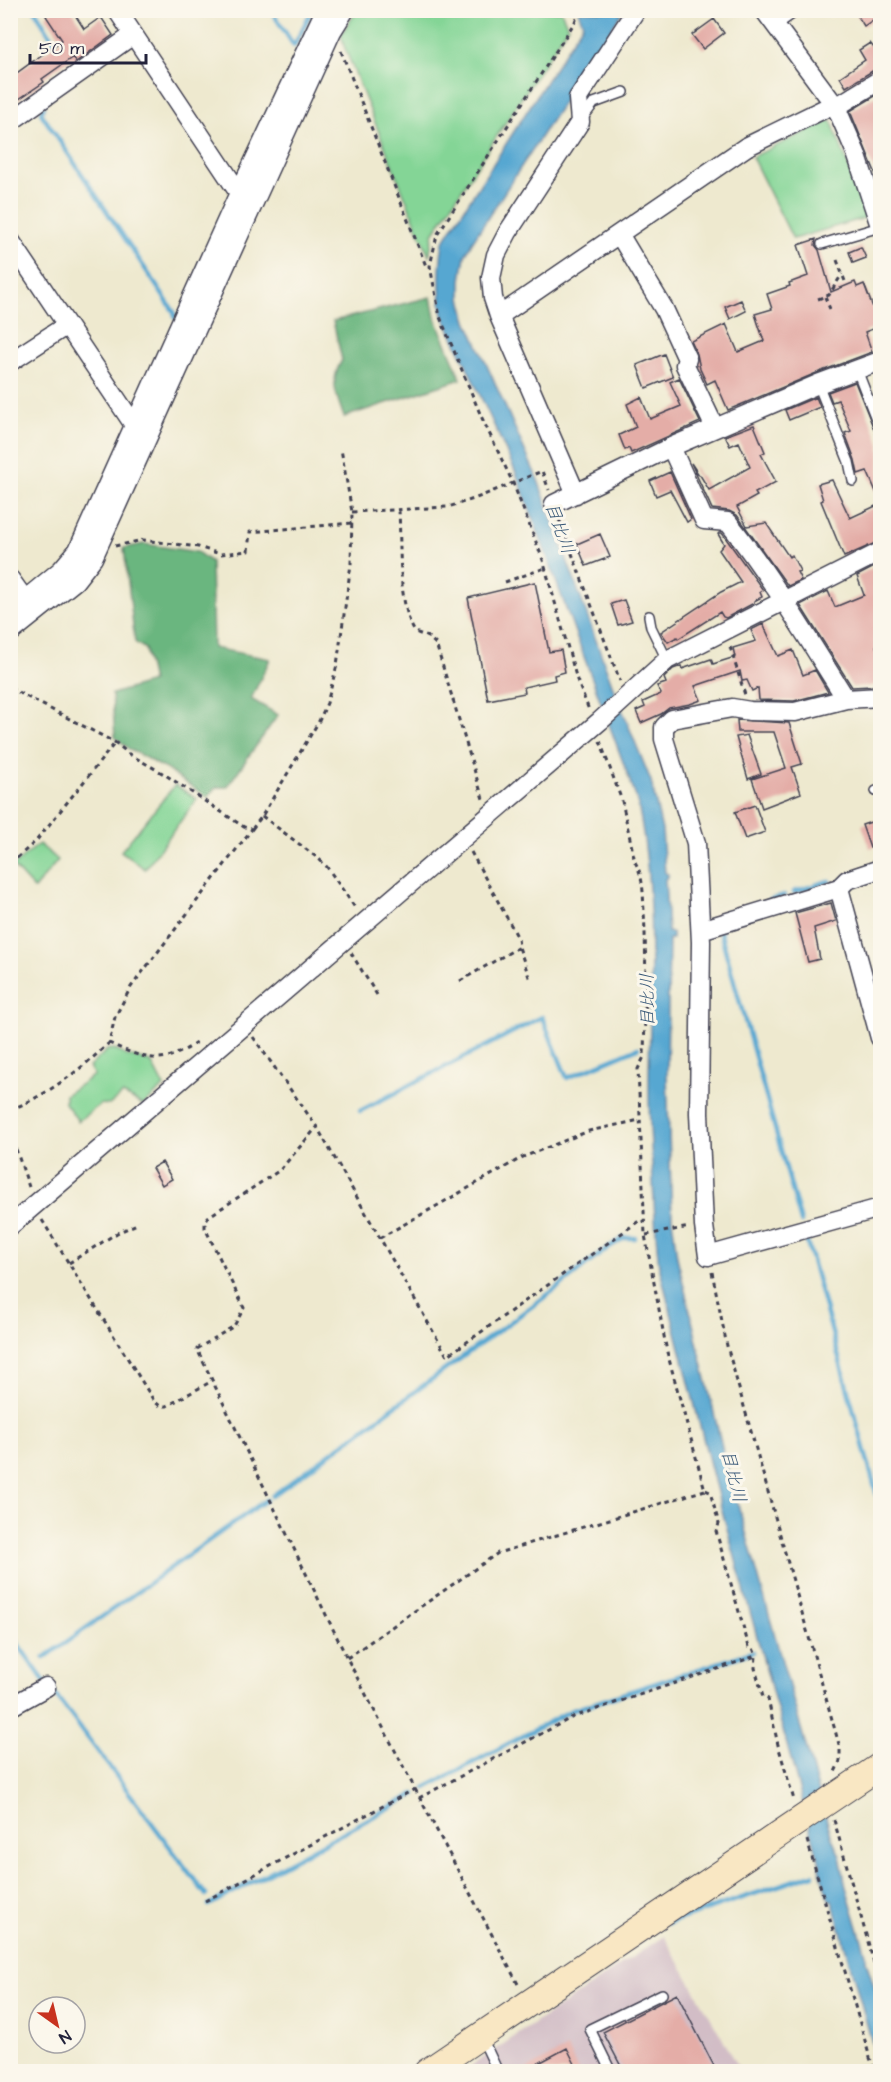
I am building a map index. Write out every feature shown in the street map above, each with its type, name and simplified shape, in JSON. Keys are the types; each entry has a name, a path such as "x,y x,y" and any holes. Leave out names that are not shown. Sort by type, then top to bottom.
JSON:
{"street":[{"path":"117,10 242,201"},
{"path":"10,633 75,581 93,558 242,201 326,10"},
{"path":"10,612 61,570 78,549 134,425 242,201 345,10"},
{"path":"576,494 499,316 493,298 491,278 496,255 508,232 580,122 578,98 636,10"},
{"path":"764,10 835,105 856,153 880,226"},
{"path":"10,122 134,35"},
{"path":"499,316 746,147 835,105 880,80"},
{"path":"619,234 664,309 687,359 685,365 714,428"},
{"path":"10,240 134,425"},
{"path":"10,362 67,325"},
{"path":"554,504 714,428 818,384 880,361"},
{"path":"671,447 704,520 728,522 748,547 846,699"},
{"path":"10,1226 489,817 667,660 880,552"},
{"path":"10,579 25,600"},
{"path":"880,697 846,699 795,712 750,711 732,708 672,719 664,727 664,739 696,843 701,930 699,1113 704,1226 708,1256 880,1208"},
{"path":"701,930 839,888 847,880 880,869"},
{"path":"839,888 880,1038"},
{"path":"10,1707 45,1687"},
{"path":"437,2069 481,2036 880,1766"}],"lane":[{"path":"775,26 798,10"},
{"path":"580,122 594,103 624,92"},
{"path":"822,244 880,226"},
{"path":"857,370 880,429"},
{"path":"818,384 849,462 853,481"},
{"path":"649,616 651,627 667,660"},
{"path":"611,2072 590,2029 662,1994"},
{"path":"481,2036 498,2072"}],"path":[{"path":"572,10 576,20 437,235 430,266 440,317 481,416 514,482 545,568 577,680 597,723 622,801 635,862 640,870 647,953 644,1057 638,1069 645,1235 667,1352 705,1490"},
{"path":"332,31 426,266 430,266"},
{"path":"837,260 846,284"},
{"path":"818,299 829,295 842,274"},
{"path":"825,296 830,309"},
{"path":"10,1110 53,1089 80,1070 109,1043 115,1017 130,987 262,816 319,721 327,703 337,665 351,564 352,512 341,449"},
{"path":"352,512 448,507 474,500 542,471 625,698"},
{"path":"399,510 403,596 407,614 415,632 428,637 436,644 489,817"},
{"path":"96,552 143,540 198,547 220,554 248,551 250,532 352,523"},
{"path":"505,582 545,568"},
{"path":"724,630 750,711"},
{"path":"10,688 116,743 129,754 164,774 243,827 252,829"},
{"path":"10,864 36,841 116,743"},
{"path":"262,816 327,867 365,922"},
{"path":"463,838 518,938 530,980"},
{"path":"344,941 377,995"},
{"path":"460,981 519,947"},
{"path":"245,1026 317,1127 447,1356 639,1221 645,1221"},
{"path":"109,1043 155,1059 180,1054 206,1036"},
{"path":"380,1238 523,1157 590,1131 640,1120"},
{"path":"317,1127 280,1170 208,1217 205,1222 205,1227 244,1308 234,1326 197,1349 347,1658 528,2004"},
{"path":"10,1132 34,1205 154,1401 160,1406 167,1406 212,1381"},
{"path":"69,1263 117,1233 137,1224"},
{"path":"645,1235 677,1228"},
{"path":"708,1256 727,1346 840,1748 840,1761 830,1785 831,1810 880,1985"},
{"path":"347,1658 498,1553 705,1490 710,1492 720,1524 716,1531 749,1647 753,1648 756,1656 755,1668 760,1687 763,1697 768,1699 778,1745 803,1819 870,2058 876,2072"},
{"path":"420,1797 573,1717 756,1656"},
{"path":"205,1900 415,1789"}],"shaded area":[{"path":"664,1936 741,2071 462,2072"}],"green space":[{"path":"357,11 455,11 458,19 480,11 561,11 568,27 433,234 429,256 344,46 341,34"},
{"path":"831,120 868,217 793,239 752,157"},
{"path":"431,297 435,317 461,379 344,417 335,388 336,375 342,360 333,321"},
{"path":"144,544 197,552 211,562 213,648 270,659 251,699 278,715 227,787 217,787 207,797 164,768 129,749 115,737 112,694 152,682 145,649 135,642 124,548"},
{"path":"175,785 197,799 145,869 121,851"},
{"path":"39,844 58,860 34,889 13,866"},
{"path":"114,1049 125,1055 151,1062 164,1087 143,1105 123,1094 109,1105 101,1104 78,1121 65,1103 65,1095 94,1075 89,1067 107,1050"}],"water":[{"path":"578,11 623,11 472,242 465,256 461,298 466,318 538,480 614,690 651,781 662,830 665,873 668,874 665,879 668,932 672,933 672,939 669,939 667,1075 672,1218 677,1257 723,1451 831,1835 840,1856 866,1961 880,2004 880,2064 832,1900 829,1900 820,1872 820,1864 718,1496 659,1266 649,1101 650,909 644,836 637,800 516,473 443,315 441,305 440,278 443,242 583,24"}],"building":[{"path":"53,10 72,10 84,29 101,17 113,35 76,62 73,57 42,79 44,82 16,101 10,92 10,78 62,40 46,16"},
{"path":"854,10 880,10 880,15 864,26"},
{"path":"714,19 724,33 703,49 692,35"},
{"path":"870,43 880,55 880,69 874,70 846,87 840,77 865,60 859,50"},
{"path":"880,93 880,184 850,111"},
{"path":"816,239 815,245 819,250 831,292 855,282 857,287 864,284 880,326 865,332 872,352 728,410 715,380 707,384 691,341 726,324 738,352 764,341 755,314 772,309 767,294 790,286 789,283 808,276 798,245"},
{"path":"861,247 866,258 853,263 849,252"},
{"path":"741,300 746,311 730,319 725,307"},
{"path":"664,354 673,377 646,388 637,365"},
{"path":"679,378 700,422 631,453 629,448 625,450 619,435 636,427 627,404 641,397 650,419 681,406 670,382"},
{"path":"855,382 880,444 880,501 867,471 858,474 845,433 851,431 838,400 832,402 828,392"},
{"path":"816,397 820,407 789,420 785,410"},
{"path":"754,425 765,452 761,454 776,482 755,493 757,496 737,507 747,526 766,523 789,557 792,555 800,571 797,572 801,580 788,586 737,515 729,511 712,509 691,463 709,490 750,467 739,442 730,446 725,436"},
{"path":"670,472 691,519 687,522 670,490 656,496 650,481"},
{"path":"832,480 850,518 880,504 880,541 844,557 821,501 823,500 818,484"},
{"path":"719,533 722,533 763,590 760,592 762,597 726,618 720,612 678,639 677,637 668,642 661,632 721,592 741,582 719,550 724,544"},
{"path":"600,534 610,557 586,566 577,544"},
{"path":"880,564 880,644 876,646 880,657 880,682 872,686 852,687 800,605 828,591 835,607 864,595 857,576"},
{"path":"535,582 549,652 561,650 565,672 554,675 555,680 524,687 525,693 488,700 468,598"},
{"path":"624,600 632,621 618,625 611,604"},
{"path":"763,624 778,656 793,650 803,675 815,670 828,692 794,701 759,700 758,688 752,691 747,680 742,681 740,671 695,686 701,700 669,708 641,723 636,711 645,707 643,702 661,694 657,686 666,683 664,678 673,669 681,666 682,669 711,659 713,664 735,657 733,648 756,641 751,630"},
{"path":"737,720 789,723 802,764 792,767 801,793 762,808 752,779 786,768 774,732 738,732"},
{"path":"747,735 761,774 748,779 736,737"},
{"path":"755,805 765,832 745,839 735,812"},
{"path":"880,819 880,844 870,848 862,825"},
{"path":"831,903 836,921 814,928 820,959 808,962 795,913"},
{"path":"162,1162 172,1179 162,1185 152,1168"},
{"path":"677,1994 717,2072 624,2072 603,2032"},
{"path":"567,2048 579,2072 522,2072"}],"waterway":[{"path":"35,10 58,49"},
{"path":"271,10 294,46 312,10"},
{"path":"44,107 41,113 174,312 175,318"},
{"path":"794,892 829,881"},
{"path":"770,900 784,895"},
{"path":"720,931 801,1222"},
{"path":"360,1111 542,1017 567,1078 638,1048"},
{"path":"805,1235 880,1506"},
{"path":"272,1496 557,1288 609,1247 624,1238 635,1238"},
{"path":"44,1658 266,1500"},
{"path":"10,1633 45,1682"},
{"path":"425,1788 570,1711 752,1652"},
{"path":"51,1689 206,1895"},
{"path":"209,1905 415,1794"},
{"path":"668,1923 813,1874"}],"water label":[{"name":"目比川","path":"560,528"},
{"name":"目比川","path":"647,1000"},
{"name":"目比川","path":"734,1476"}]}
